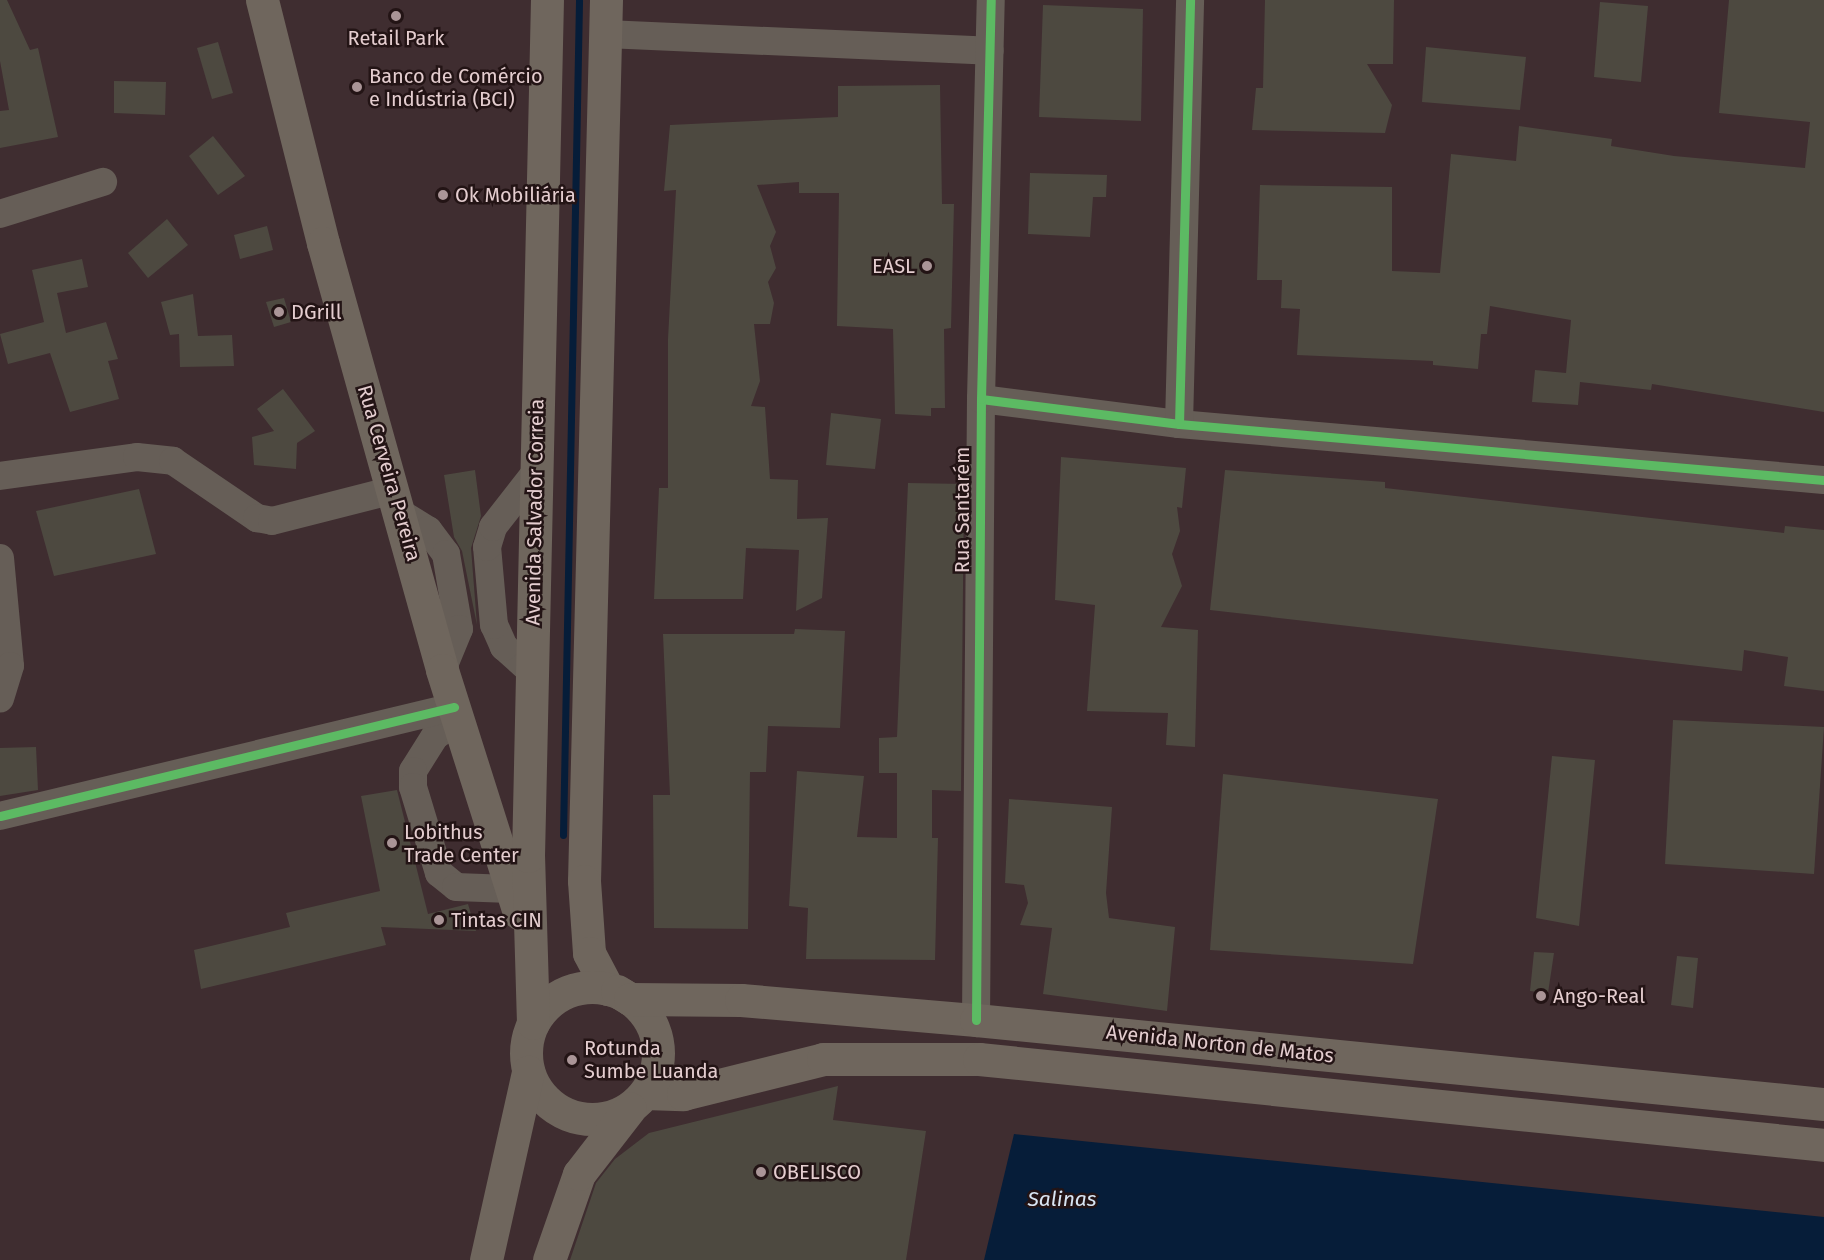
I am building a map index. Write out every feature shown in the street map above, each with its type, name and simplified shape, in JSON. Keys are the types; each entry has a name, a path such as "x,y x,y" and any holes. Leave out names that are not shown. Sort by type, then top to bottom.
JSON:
{"main road":[{"name":"Rua Cerveira Pereira","path":"262,0 323,243 398,502 442,670 530,943"},
{"name":"Avenida Salvador Correia","path":"533,1023 530,943 532,672 547,0"},
{"path":"549,1260 579,1174 638,1100 657,1069 658,1042 648,1018 619,994 589,953 584,881 606,0"},
{"path":"486,1260 528,1072 526,1047 533,1023 558,996 582,987 619,994"},
{"name":"Avenida Norton de Matos","path":"619,994 741,1000 976,1020 1824,1104"},
{"name":"Avenida Norton de Matos","path":"638,1100 683,1094 823,1059 979,1059 1824,1145"},
{"path":"528,1072 549,1103 571,1116 608,1117 638,1100"}],"street":[{"name":"Rua Santarém","path":"976,1020 981,399 991,0"},
{"path":"1179,424 1190,0"},
{"path":"606,34 990,51"},
{"path":"0,214 103,182"},
{"path":"981,399 1179,424 1824,480"},
{"path":"0,476 137,457 173,461 257,519 272,521 398,502"},
{"path":"532,672 504,647 494,625 487,547 493,527 536,472"},
{"path":"0,558 10,666 0,698"},
{"path":"0,816 456,713"},
{"path":"456,713 435,736 413,771 413,787 440,873 456,887 511,889"}],"water":[{"name":"Salinas","path":"1014,1134 1824,1217 1824,1260 984,1260"}],"building":[{"path":"0,0 7,0 30,50 38,48 58,137 0,148 0,111 9,110 0,61"},
{"path":"1265,0 1394,0 1393,64 1367,64 1392,105 1385,133 1252,130 1256,88 1263,88"},
{"path":"1729,0 1824,0 1824,412 1652,384 1651,390 1580,382 1578,405 1532,402 1535,370 1566,373 1571,320 1490,306 1487,334 1481,334 1478,369 1433,365 1433,361 1297,355 1300,309 1281,308 1282,280 1257,280 1260,185 1392,187 1392,271 1440,273 1451,154 1516,161 1519,126 1612,139 1611,146 1674,156 1805,168 1810,122 1719,113"},
{"path":"1600,2 1648,6 1641,82 1594,77"},
{"path":"1043,5 1143,9 1141,121 1039,117"},
{"path":"218,42 233,93 212,99 197,48"},
{"path":"1426,47 1526,57 1520,110 1422,102"},
{"path":"114,81 166,82 165,115 114,113"},
{"path":"940,85 942,204 954,204 951,328 944,329 945,408 931,408 931,416 895,414 893,329 837,326 839,193 799,193 799,182 757,185 776,232 770,246 776,268 768,282 774,303 770,324 754,324 760,381 751,406 765,407 770,479 798,480 797,519 828,518 822,598 796,611 799,550 746,548 743,599 654,599 659,488 668,488 668,339 676,190 664,191 670,125 838,117 838,86"},
{"path":"213,136 245,176 218,195 189,156"},
{"path":"1030,173 1107,175 1106,197 1093,197 1090,237 1028,234"},
{"path":"167,219 188,245 148,278 128,253"},
{"path":"267,226 273,250 240,259 234,235"},
{"path":"82,259 88,287 57,293 66,333 106,322 118,359 108,361 119,399 70,412 50,353 8,364 0,334 44,322 32,270"},
{"path":"193,294 198,336 232,335 234,366 180,367 179,334 170,335 161,302"},
{"name":"DGrill","path":"284,298 291,322 274,327 266,302"},
{"path":"283,389 315,431 297,443 296,469 254,465 252,437 274,431 257,409"},
{"path":"831,413 881,419 875,469 826,465"},
{"path":"1061,457 1186,468 1182,508 1177,507 1180,531 1172,554 1182,586 1161,627 1198,630 1195,747 1166,745 1168,713 1087,711 1095,605 1055,600"},
{"path":"475,470 481,516 471,548 477,625 462,551 454,537 444,475"},
{"path":"1225,470 1385,482 1385,488 1784,533 1785,526 1824,530 1824,691 1784,686 1788,657 1744,650 1742,671 1210,610"},
{"path":"908,483 964,484 961,791 932,790 932,838 938,838 935,960 806,959 808,908 789,906 797,771 864,776 857,837 897,838 897,773 879,773 879,738 897,737"},
{"path":"139,489 156,554 54,576 36,511"},
{"path":"795,629 845,631 840,728 768,726 766,772 750,772 748,929 654,928 653,795 670,795 663,634 794,634"},
{"path":"1673,720 1824,727 1814,874 1665,864"},
{"path":"36,747 38,790 0,796 0,748"},
{"path":"1552,756 1595,760 1579,926 1536,918"},
{"path":"1223,774 1438,799 1413,964 1210,950"},
{"name":"Lobithus Trade Center","path":"397,790 428,914 468,904 476,931 381,927 386,945 201,989 194,950 290,927 286,913 380,891 361,796"},
{"path":"1009,799 1112,807 1106,893 1109,918 1175,927 1167,1011 1043,994 1052,928 1020,925 1028,903 1024,885 1005,883"},
{"path":"1534,952 1554,953 1548,993 1530,991"},
{"path":"1677,956 1698,958 1693,1008 1671,1005"},
{"name":"OBELISCO","path":"838,1086 833,1120 926,1131 906,1260 570,1260 596,1183 615,1159 649,1133"}],"waterway":[{"path":"563,835 579,0"}],"cycle path":[{"path":"976,1020 981,399 991,0"},
{"path":"1179,424 1190,0"},
{"path":"981,399 1179,424 1824,480"},
{"path":"0,816 454,707"}],"place":[{"name":"Retail Park","path":"396,16"},
{"name":"Banco de Comércio e Indústria (BCI)","path":"357,87"},
{"name":"Ok Mobiliária","path":"443,195"},
{"name":"EASL","path":"927,266"},
{"name":"DGrill","path":"279,312"},
{"name":"Lobithus Trade Center","path":"392,843"},
{"name":"Tintas CIN","path":"439,920"},
{"name":"Ango-Real","path":"1541,996"},
{"name":"Rotunda Sumbe Luanda","path":"572,1060"},
{"name":"OBELISCO","path":"761,1172"}]}
